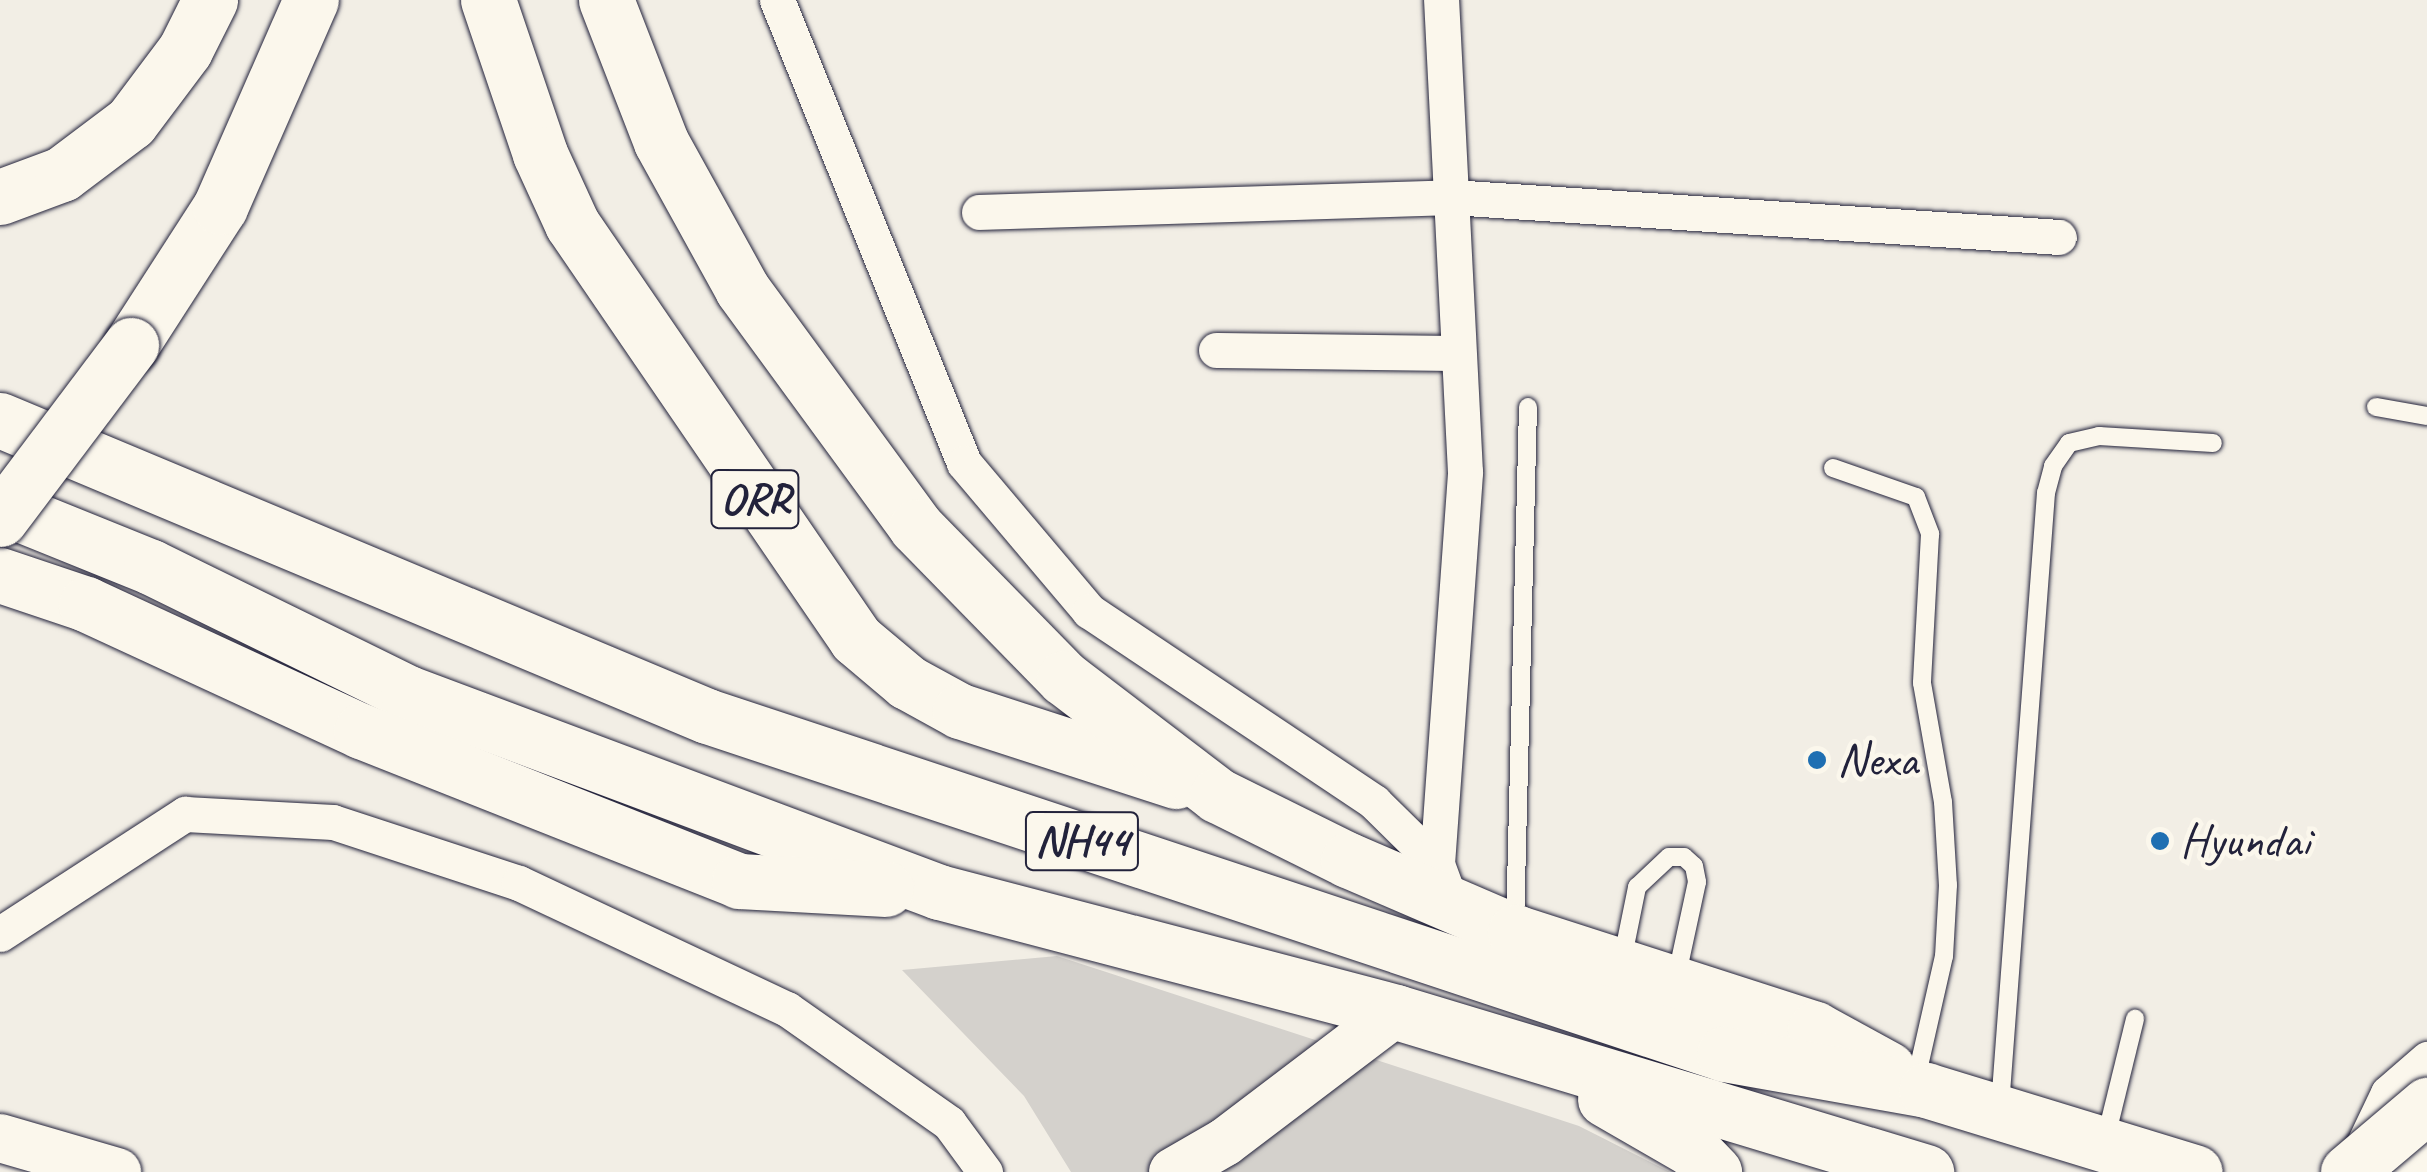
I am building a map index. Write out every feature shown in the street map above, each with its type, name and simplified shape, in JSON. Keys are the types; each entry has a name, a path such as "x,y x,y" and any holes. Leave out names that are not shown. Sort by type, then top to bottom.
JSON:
{"main road":[{"path":"0,198 62,174 131,122 184,50 210,0"},
{"path":"0,519 131,346 220,207 311,0"},
{"name":"ORR","path":"488,0 540,154 572,224 856,639 907,682 960,711 1217,794 1444,885 1515,932 1815,1029 1921,1087"},
{"name":"ORR","path":"606,0 661,142 705,228 882,485 950,564 1064,678 1217,794"},
{"name":"NH44","path":"0,420 707,716 1724,1054 1921,1087 2105,1142 2170,1169"},
{"name":"NH44","path":"0,506 151,568 408,693 938,892 1396,1012 1926,1172"},
{"path":"0,560 86,604 362,731 739,881 938,892"},
{"path":"0,576 86,604"},
{"path":"1173,1172 1225,1142 1396,1012"},
{"path":"1517,1050 1692,1149 1714,1172"},
{"path":"2350,1172 2427,1105"},
{"path":"0,1138 117,1172"},
{"path":"2420,1172 2427,1166"}],"street":[{"path":"776,0 964,463 1089,611 1374,802 1444,885"},
{"path":"1441,0 1452,196 1455,353 1465,472 1444,885"},
{"path":"979,212 1452,196 2060,238"},
{"path":"1216,350 1455,353"},
{"path":"0,934 185,814 334,822 519,883 788,1008 949,1123 984,1172"},
{"path":"2350,1172 2388,1093 2427,1059"}],"lane":[{"path":"1515,932 1528,408"},
{"path":"2376,408 2427,416"},
{"path":"2000,1112 2046,492 2054,466 2069,443 2099,436 2213,444"},
{"path":"1833,468 1916,498 1930,534 1922,683 1942,802 1948,885 1944,956 1921,1087"},
{"path":"1621,966 1637,887 1669,857 1684,857 1694,866 1697,882 1675,984"},
{"path":"2105,1142 2134,1019"}],"shaded area":[{"path":"1057,956 1579,1126 1670,1172 1071,1172 1024,1096 902,970"}],"place":[{"name":"Nexa","path":"1817,760"},
{"name":"Hyundai","path":"2160,841"}]}
